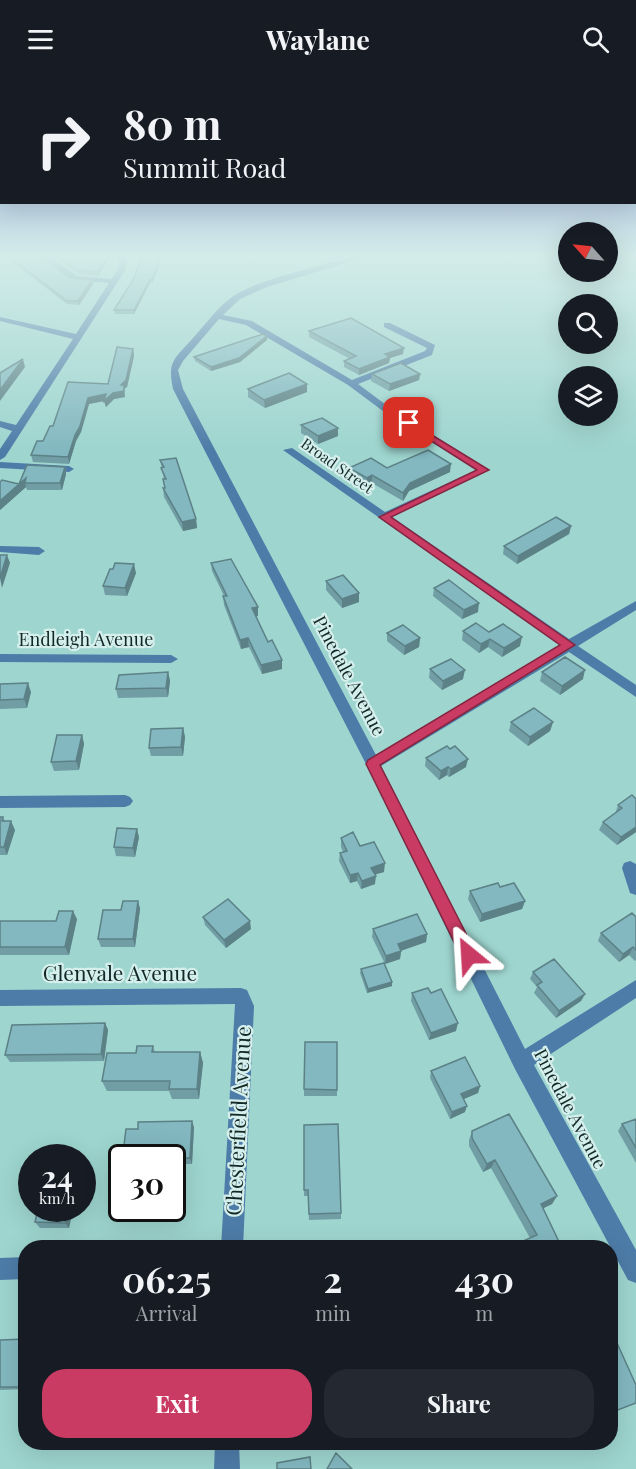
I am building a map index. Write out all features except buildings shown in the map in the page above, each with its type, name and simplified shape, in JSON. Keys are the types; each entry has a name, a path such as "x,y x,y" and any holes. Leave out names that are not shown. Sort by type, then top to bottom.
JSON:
{"street":[{"path":"4,320 77,337"},
{"path":"0,457 88,320"},
{"name":"Pinedale Avenue","path":"213,320 183,353 175,367 178,389 186,409 373,764 522,1062 636,1272"},
{"path":"235,320 249,323 351,382 390,412 484,470 384,517"},
{"path":"351,382 429,353 432,347 387,325"},
{"path":"0,424 17,429"},
{"name":"Broad Street","path":"288,450 636,692"},
{"path":"0,465 69,469"},
{"path":"0,549 39,551"},
{"path":"373,764 636,605"},
{"name":"Endleigh Avenue","path":"0,658 171,659"},
{"path":"0,802 125,801"},
{"path":"630,868 636,888"},
{"path":"522,1062 636,988"},
{"name":"Glenvale Avenue","path":"0,998 241,996"},
{"name":"Chesterfield Avenue","path":"232,1240 245,1006 241,996"},
{"path":"0,1269 18,1268"},
{"path":"227,1450 227,1469"}],"route":[{"path":"409,423 484,470 384,517 569,645 373,764 469,955"}]}
